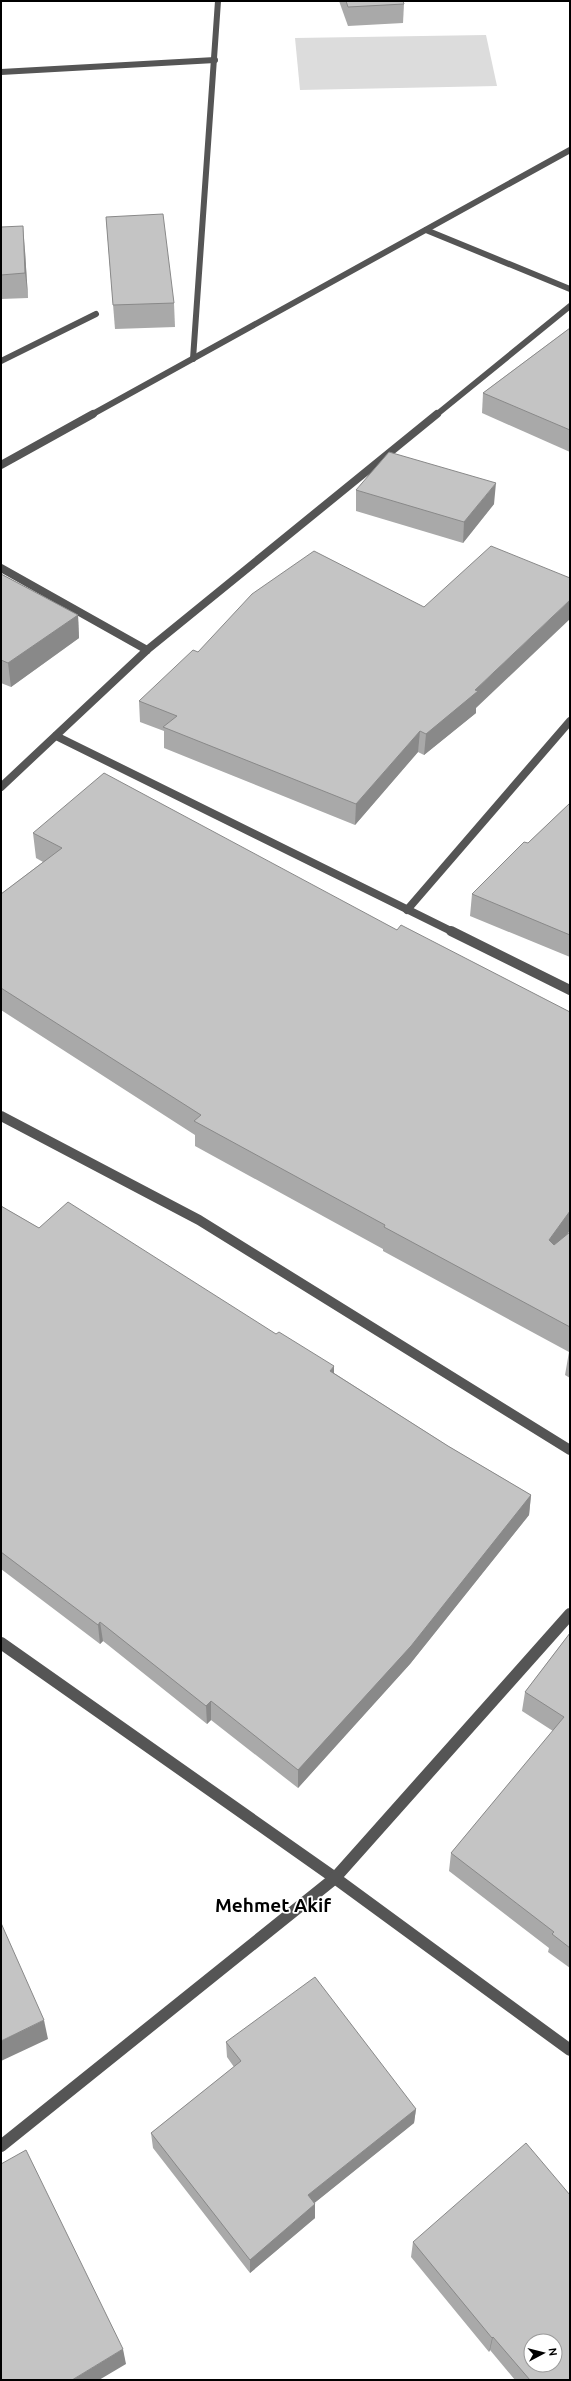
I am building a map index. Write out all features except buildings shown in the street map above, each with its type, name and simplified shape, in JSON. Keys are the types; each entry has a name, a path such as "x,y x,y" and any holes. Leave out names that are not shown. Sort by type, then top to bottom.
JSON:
{"street":[{"path":"193,359 218,1"},
{"path":"1,72 215,60"},
{"path":"1,464 570,150"},
{"path":"426,230 570,289"},
{"path":"1,787 147,650 570,306"},
{"path":"1,361 96,314"},
{"path":"1,568 147,650"},
{"path":"406,910 570,721"},
{"path":"56,736 570,990"},
{"path":"1,1116 199,1220 570,1450"},
{"path":"1,2146 335,1878 570,1614"},
{"path":"1,1643 335,1878 570,2050"}],"shaded area":[{"path":"486,35 497,86 300,90 295,38"}],"district":[{"name":"Mehmet Akif","path":"273,1905"}]}
